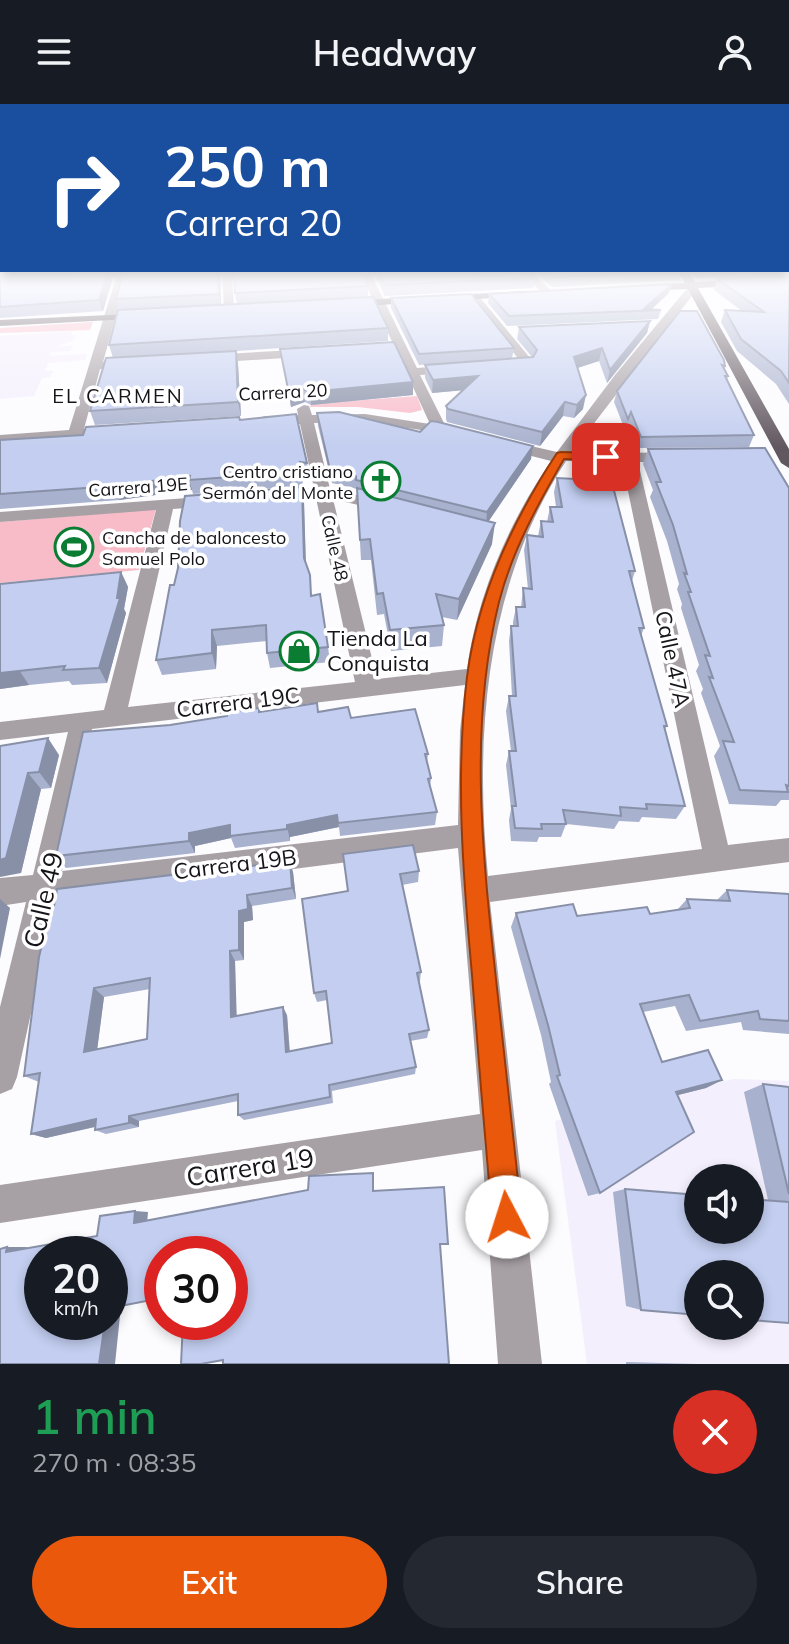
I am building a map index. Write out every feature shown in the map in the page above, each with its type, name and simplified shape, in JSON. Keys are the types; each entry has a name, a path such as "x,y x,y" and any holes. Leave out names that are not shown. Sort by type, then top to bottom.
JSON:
{"main road":[{"path":"722,331 788,457"},
{"path":"726,331 789,434"}],"street":[{"path":"76,430 105,331"},
{"path":"393,331 437,424"},
{"path":"520,1364 470,835 476,676 506,538 652,331"},
{"path":"502,333 516,332"},
{"path":"492,367 524,366 527,362 502,333"},
{"path":"385,348 401,347"},
{"path":"186,360 324,352"},
{"path":"94,366 156,362"},
{"path":"412,372 476,368"},
{"name":"Carrera 20","path":"244,418 305,413 437,424 546,456 689,457"},
{"name":"Calle 48","path":"305,413 367,686"},
{"path":"0,439 130,426"},
{"path":"0,431 76,430"},
{"path":"761,456 788,457"},
{"name":"Calle 47A","path":"629,458 718,860"},
{"name":"Carrera 19E","path":"0,517 323,492 411,512"},
{"path":"114,718 166,504"},
{"path":"120,578 151,575"},
{"name":"Carrera 19C","path":"0,731 367,686 476,676"},
{"name":"Calle 49","path":"0,1077 47,886 82,722"},
{"name":"Carrera 19B","path":"0,892 470,835"},
{"path":"474,891 789,850"},
{"name":"Carrera 19","path":"0,1204 499,1129"}],"shaded area":[{"path":"0,331 66,331 0,333"},
{"path":"72,331 71,335 76,335 73,341 55,347 72,346 70,351 51,352 49,356 87,354 85,360 48,363 45,371 53,371 50,377 42,378 34,396 0,399 0,336"},
{"path":"417,396 422,410 410,413 358,407 310,407 311,404"},
{"path":"156,509 139,570 0,583 0,522"},
{"path":"734,1079 789,1081 789,1364 587,1364 555,1121"}],"building":[{"path":"113,331 342,331 109,345"},
{"path":"407,331 500,331 514,348 419,354"},
{"path":"522,331 642,331 610,370 602,348 574,357 586,395 577,405 565,402 542,432 448,409 446,406 478,376 433,380 425,365 533,357 537,350"},
{"path":"664,331 708,331 724,360 725,366 722,365 728,376 725,376 754,435 641,437 631,412 628,419 617,391"},
{"path":"736,331 789,331 789,383 781,371 741,339"},
{"path":"394,342 413,382 310,392 303,389 289,394 280,349"},
{"path":"236,351 238,402 90,411 106,358"},
{"path":"339,412 420,432 431,421 438,422 533,446 487,512 356,480 356,476 330,470 317,413"},
{"path":"296,414 307,463 300,462 301,472 189,480 190,476 114,486 0,494 0,440 83,435 86,427 239,417 240,420"},
{"path":"765,448 789,488 788,792 740,790 723,741 734,742 709,677 713,678 705,655 710,656 688,592 691,592 673,525 656,482 661,482 648,449"},
{"path":"605,456 635,571 629,571 644,628 639,628 667,726 664,726 685,806 646,804 647,809 620,807 621,816 563,810 566,824 541,824 542,829 515,828 512,806 516,806 509,751 516,751 509,696 516,696 511,626 518,626 516,607 525,607 523,588 532,589 527,535 543,537 541,521 553,522 550,507 562,507 557,478 575,479 574,472 579,472 576,458"},
{"path":"302,487 304,558 310,575 311,596 320,594 328,647 267,653 266,625 212,630 212,653 156,660 170,585 174,585 178,568 180,521 185,496"},
{"path":"357,488 495,523 459,599 436,594 444,625 390,630 383,593 377,594 370,539 360,540"},
{"path":"121,572 117,598 120,598 99,668 63,670 65,666 0,673 0,584"},
{"path":"317,703 318,712 348,707 351,718 415,709 428,754 425,754 431,778 428,779 437,812 338,823 337,815 287,825 287,829 230,836 230,825 189,833 189,841 56,856 83,732 170,725 227,716 227,712 259,708 259,712"},
{"path":"48,738 39,772 28,773 6,858 0,860 0,746"},
{"path":"413,845 419,871 400,874 421,972 417,973 429,1030 409,1034 416,1067 329,1085 330,1097 238,1115 238,1094 129,1116 129,1123 95,1130 96,1119 31,1134 40,1073 24,1076 39,957 57,889 188,873 188,876 290,860 292,888 247,895 248,909 239,911 239,950 230,951 231,1017 283,1007 286,1052 332,1043 326,991 314,993 302,899 348,891 343,854","holes":["150,978 147,1039 84,1052 94,988"]},
{"path":"727,890 789,894 789,1021 760,1019 758,1011 700,1021 689,995 640,1004 662,1062 708,1050 722,1080 676,1092 694,1132 600,1193 557,1076 560,1075 548,1025 516,913 573,904 577,916 647,907 650,914 690,908 687,899 730,901"},
{"path":"763,1084 789,1087 789,1194"},
{"path":"373,1173 373,1191 444,1187 448,1244 440,1244 449,1364 223,1364 223,1360 181,1364 182,1340 248,1340 248,1236 144,1236 144,1301 128,1305 128,1236 97,1236 100,1216 135,1211 134,1223 308,1190 309,1176"},
{"path":"625,1189 684,1194 684,1244 764,1244 764,1200 789,1202 789,1323 764,1321 764,1260 684,1260 684,1314 641,1310"},
{"path":"7,1247 6,1252 24,1249 24,1340 102,1340 99,1364 0,1364 0,1249"}],"place":[{"name":"Centro cristiano Sermón del Monte","path":"381,481"},
{"name":"Cancha de baloncesto Samuel Polo","path":"74,547"},
{"name":"Tienda La Conquista","path":"299,651"}],"district":[{"name":"EL CARMEN","path":"118,395"}],"route":[{"path":"507,1217 470,835 476,676 492,600 514,541 537,495 561,456 606,457"}]}
